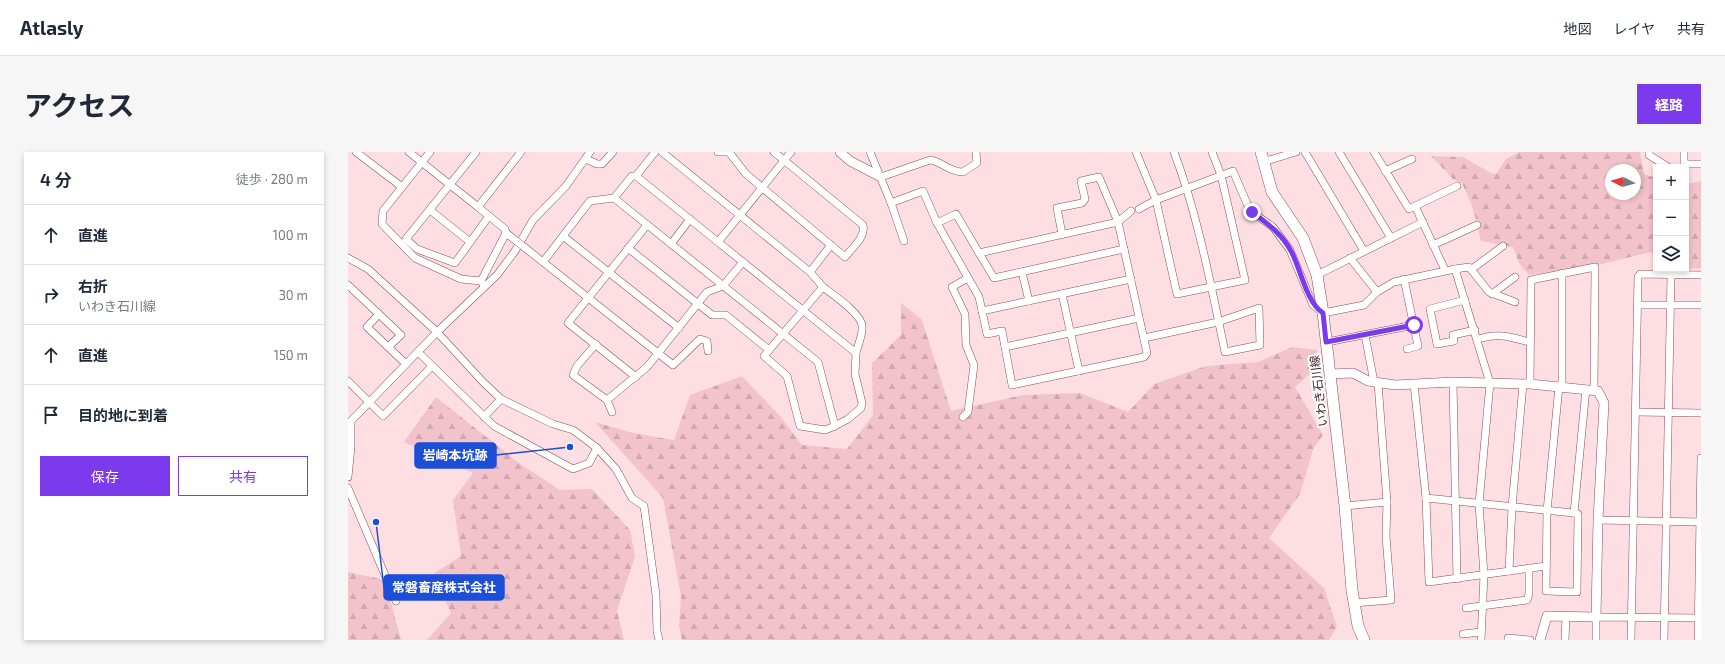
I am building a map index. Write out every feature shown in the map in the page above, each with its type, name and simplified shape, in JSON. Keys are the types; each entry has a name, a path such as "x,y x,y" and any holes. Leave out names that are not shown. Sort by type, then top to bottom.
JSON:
{"main road":[{"name":"いわき石川線","path":"1262,157 1272,192 1303,238 1317,275 1323,313 1345,506 1354,603 1358,626 1364,640"}],"street":[{"path":"356,152 402,187"},
{"path":"409,152 490,216 505,229 506,233 673,365 700,339 707,341 708,351"},
{"path":"430,152 383,211 382,224 415,258 461,279 481,281"},
{"path":"476,152 406,239 417,249 455,263 490,216"},
{"path":"478,207 521,152"},
{"path":"348,477 351,447 350,422 437,332 485,287 509,260 533,220 566,186 590,152"},
{"path":"586,159 597,164 602,164 613,152"},
{"path":"542,262 590,201 614,198 632,176 636,176 655,152"},
{"path":"662,152 810,272 823,287 855,313 861,321 862,326 856,353 855,374 862,403 861,408 848,419 825,430 800,426 787,376 764,356 823,287"},
{"path":"718,152 729,152 746,174 845,257 862,236 864,230 863,225 783,162 774,152"},
{"path":"718,242 791,152"},
{"path":"840,152 850,160 881,177 930,160 935,160 951,170 963,172 976,164 976,152"},
{"path":"870,152 891,203 904,241"},
{"path":"1136,152 1156,200 1177,294 1245,280 1221,175 1212,152"},
{"path":"1144,338 1218,322 1259,308 1260,345 1225,352 1218,322 1210,287 1188,188 1174,152"},
{"path":"1262,157 1296,152"},
{"path":"1305,152 1364,251"},
{"path":"1340,152 1391,238"},
{"path":"1374,152 1409,209 1457,186"},
{"path":"1649,152 1649,155 1663,164"},
{"path":"1684,152 1684,164"},
{"path":"1385,171 1412,158"},
{"path":"1689,165 1701,164"},
{"path":"1139,209 1156,200 1233,171 1248,206 1252,212 1273,227 1290,250 1314,305 1323,313 1364,305 1377,292 1394,282 1445,270 1469,267 1489,292 1515,302"},
{"path":"636,176 856,353"},
{"path":"891,203 923,191 938,223 979,297 987,334 1002,331 1012,385 1144,357 1147,352 1118,222 1099,177 1082,181 1085,199 1082,203 1057,208 1062,234"},
{"path":"614,198 818,362 835,426"},
{"path":"1415,206 1445,270"},
{"path":"430,210 470,242"},
{"path":"980,253 1118,222 1131,211"},
{"path":"938,223 956,214 994,278 1124,249"},
{"path":"671,244 690,218"},
{"path":"1317,275 1423,222"},
{"path":"636,377 568,323 647,225"},
{"path":"1433,245 1477,225"},
{"path":"481,281 506,233"},
{"path":"563,236 679,328"},
{"path":"810,272 831,245"},
{"path":"1472,269 1503,246"},
{"path":"628,248 712,315 726,315 769,350"},
{"path":"348,258 368,269 437,332 483,382 501,399 553,424 573,430 597,448 616,469 632,498 644,506 656,595 656,631 658,640"},
{"path":"1350,258 1377,292"},
{"path":"606,400 636,377 659,354 708,292 723,286 743,262"},
{"path":"1509,571 1512,507 1526,384 1531,280 1595,267 1590,389 1574,513"},
{"path":"1454,269 1478,339 1490,383 1479,504 1484,575 1481,640"},
{"path":"1022,272 1029,301"},
{"path":"1426,498 1547,511 1574,513 1578,514 1577,592 1546,591 1547,511 1560,386 1562,273"},
{"path":"1631,640 1638,277 1640,274 1701,275"},
{"path":"1664,640 1671,275"},
{"path":"1492,294 1515,277"},
{"path":"963,417 968,412 974,364 966,345 965,314 952,287 968,278"},
{"path":"982,312 1131,279"},
{"path":"1404,279 1418,346 1407,348"},
{"path":"481,281 485,287"},
{"path":"348,285 401,335 388,347"},
{"path":"1062,294 1079,370"},
{"path":"1465,300 1430,309 1437,344 1454,341 1453,335 1475,330"},
{"path":"1638,305 1701,305"},
{"path":"379,314 367,327 406,364"},
{"path":"1005,347 1139,318"},
{"path":"1326,342 1414,325"},
{"path":"1354,603 1390,600 1386,536 1387,502 1376,382 1365,334"},
{"path":"1478,339 1493,335 1505,335 1529,342"},
{"path":"596,344 577,366 574,375 606,400 612,412"},
{"path":"418,352 494,426 572,469 589,463 597,448"},
{"path":"348,381 384,416 432,366"},
{"path":"1330,374 1352,373 1376,382 1395,386 1453,382 1526,384 1590,389 1602,396 1604,403 1598,520 1596,640"},
{"path":"1453,382 1454,501 1457,579"},
{"path":"1414,384 1426,498 1429,582 1546,566"},
{"path":"484,417 501,399"},
{"path":"1636,412 1701,413"},
{"path":"1698,640 1700,618 1701,458"},
{"path":"348,488 396,601"},
{"path":"1345,506 1387,502"},
{"path":"1598,520 1700,522"},
{"path":"1466,608 1527,600 1529,594 1529,568"},
{"path":"1540,640 1546,616 1700,618"},
{"path":"1566,616 1566,640"},
{"path":"1463,634 1481,632"},
{"path":"1508,640 1508,638 1530,640"}],"green space":[{"path":"1519,152 1640,152 1644,174 1653,177 1653,254 1651,252 1602,264 1529,275 1519,263 1513,247 1481,241 1473,208 1462,183 1453,179 1431,156 1463,157 1491,173 1496,174 1506,159"},
{"path":"1701,181 1701,268 1689,269 1689,183"},
{"path":"901,303 922,320 951,411 1023,395 1080,393 1128,412 1154,384 1206,366 1258,362 1292,347 1317,350 1313,371 1295,387 1323,435 1313,449 1300,494 1269,538 1324,588 1337,627 1329,640 682,640 679,626 681,596 663,498 595,422 633,433 674,440 690,395 742,376 780,416 802,445 847,449 873,415 872,363 901,335"},
{"path":"436,397 519,463 560,490 592,489 630,530 635,556 617,611 624,640 427,640 451,613 433,574 461,556 453,500 473,473 404,442"},
{"path":"348,572 385,580 401,640 348,640"}],"place":[{"name":"岩崎本坑跡","path":"570,447"},
{"name":"常磐畜産株式会社","path":"376,522"}],"route":[{"path":"1252,212 1273,227 1290,250 1297,263 1314,305 1323,313 1326,342 1414,325"}]}
